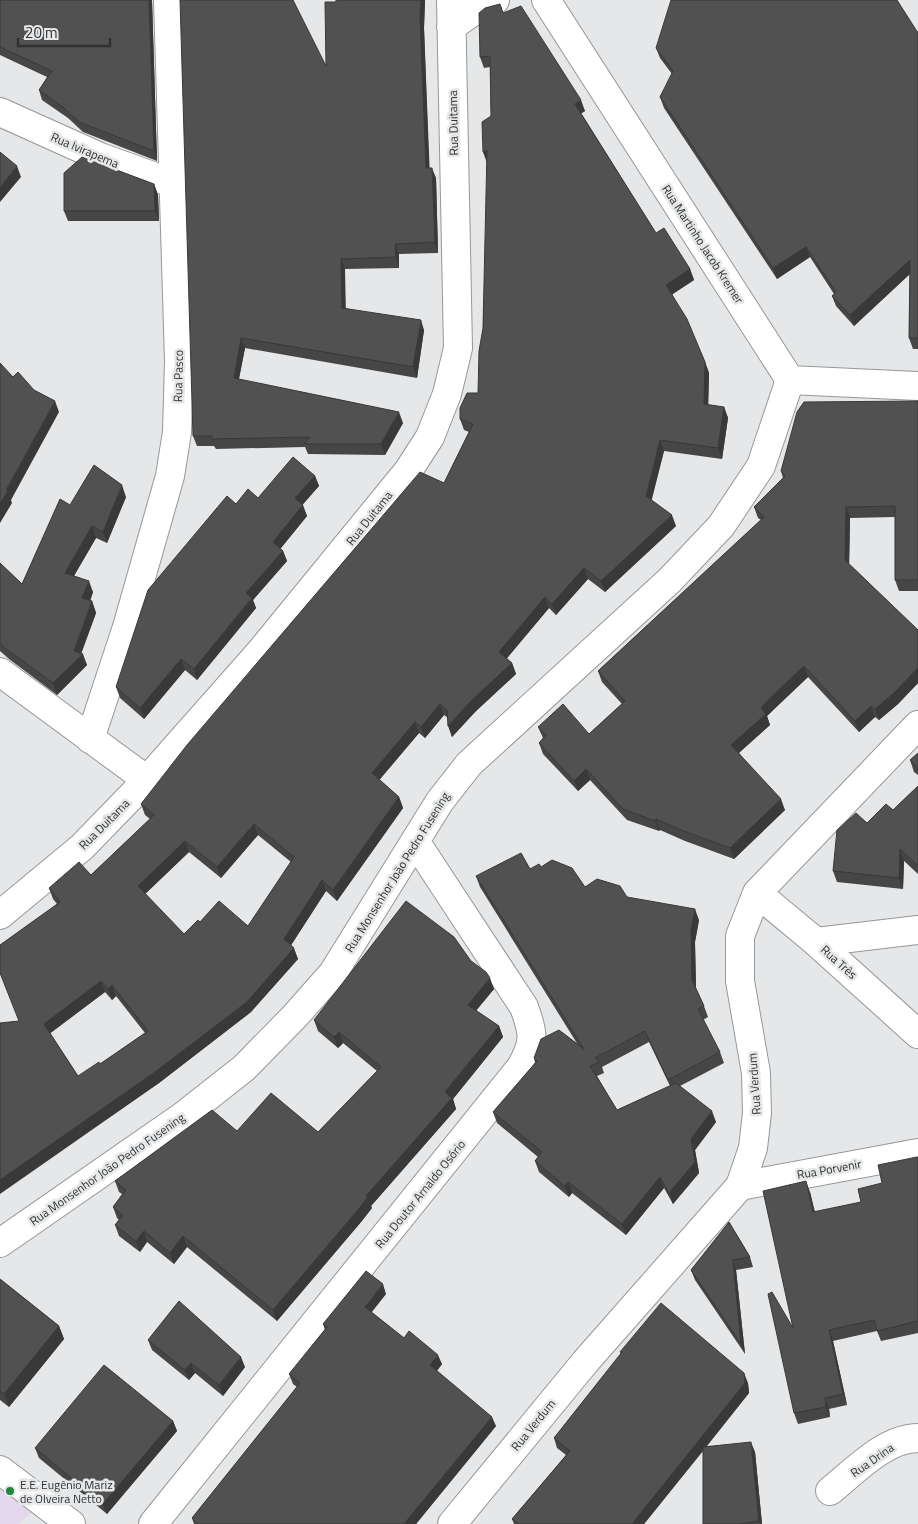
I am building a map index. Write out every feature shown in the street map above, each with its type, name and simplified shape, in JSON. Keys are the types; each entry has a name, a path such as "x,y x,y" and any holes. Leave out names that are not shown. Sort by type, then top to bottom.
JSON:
{"street":[{"name":"Rua Pasco","path":"90,739 127,626 170,476 176,440 179,361 172,183 168,0"},
{"name":"Rua Duitama","path":"0,915 82,847 147,780 261,651 408,471 430,437 447,394 458,348 451,0"},
{"path":"451,27 482,5 495,0"},
{"name":"Rua Martinho Jacob Kremer","path":"546,0 790,380"},
{"name":"Rua Ivirapema","path":"0,112 100,158 172,183"},
{"path":"790,380 918,386"},
{"name":"Rua Monsenhor João Pedro Fusening","path":"0,1243 182,1116 244,1068 333,973 440,801 469,764 670,580 721,526 761,466 790,380"},
{"path":"0,672 147,780"},
{"name":"Rua Verdum","path":"452,1524 586,1361 740,1186 753,1148 757,1113 756,1073 740,981 740,936 757,893 918,725"},
{"name":"Rua Doutor Arnaldo Osório","path":"153,1524 521,1068 529,1053 533,1041 532,1027 524,1007 415,842"},
{"name":"Rua Três","path":"757,893 816,942 918,1034"},
{"path":"816,942 918,930"},
{"name":"Rua Porvenir","path":"740,1186 918,1153"},
{"name":"Rua Drina","path":"830,1491 880,1452 895,1443 918,1438"},
{"path":"0,1470 71,1524"}],"shaded area":[{"name":"E.E. Eugênio Mariz de Olveira Netto","path":"0,1476 39,1506 18,1524 0,1524"}],"building":[{"path":"0,0 149,0 154,151 79,122 64,108 39,90 52,71 0,47"},
{"path":"180,0 293,0 326,66 325,2 336,2 336,0 421,0 420,18 426,168 432,168 435,242 395,244 396,257 341,259 342,308 421,320 413,367 241,338 234,378 399,412 381,444 304,444 310,437 212,439 212,436 193,436"},
{"path":"671,0 897,0 918,33 918,338 909,338 910,260 850,315 832,296 836,292 806,247 773,268 660,97 673,71 656,48"},
{"path":"500,4 503,13 521,6 581,100 575,104 656,233 664,228 690,269 666,285 687,319 705,362 704,404 724,407 718,448 660,440 646,496 672,515 601,581 584,568 552,604 545,597 499,652 512,663 471,701 448,726 447,710 440,704 421,727 415,722 372,773 399,797 333,890 322,880 284,939 294,948 247,1002 155,1072 0,1180 0,1023 19,1021 0,973 0,945 60,902 49,888 79,862 91,875 154,815 141,804 187,745 420,472 444,483 473,424 460,419 460,408 467,393 478,393 479,351 483,328 487,150 483,152 482,122 491,116 490,56 480,57 479,13 485,8","holes":["254,824 294,857 248,926 219,901 200,922 198,920 184,934 138,886 185,841 217,867","101,981 108,989 112,985 148,1031 100,1064 99,1062 78,1076 44,1024"]},
{"path":"0,152 17,166 0,187"},
{"path":"82,157 154,184 155,211 64,211 64,173"},
{"path":"0,363 13,377 18,372 34,390 55,401 0,504"},
{"path":"918,401 918,580 895,580 895,506 846,507 845,560 918,630 918,668 894,693 875,709 871,706 855,721 804,666 769,699 761,708 766,714 731,745 781,799 730,848 656,819 655,821 623,809 586,769 574,781 539,743 546,735 538,727 563,704 589,734 625,701 598,671 764,517 754,507 785,476 781,471 797,412 804,402"},
{"path":"293,457 315,476 295,498 303,505 273,542 283,551 246,593 252,598 194,669 181,659 140,708 116,687 148,590 227,496 236,504 248,489 258,498"},
{"path":"94,465 122,485 103,532 92,526 65,573 89,581 82,598 92,601 74,651 83,654 53,683 0,643 0,563 22,584 60,499 70,505"},
{"path":"918,753 918,768 910,760"},
{"path":"918,786 918,866 900,849 899,878 833,871 837,830 856,813 867,823 886,804 893,810"},
{"path":"521,853 530,869 539,864 541,867 552,860 572,868 585,887 597,879 620,886 627,897 695,909 691,931 692,980 704,1006 698,1009 720,1052 668,1080 645,1031 595,1058 600,1062 590,1066 617,1110 676,1083 712,1111 691,1139 695,1162 669,1193 660,1177 622,1224 568,1182 565,1186 535,1161 542,1152 493,1112 537,1061 534,1058 541,1039 559,1030 584,1049 476,876"},
{"path":"406,901 454,937 471,961 486,972 490,978 468,1005 499,1026 445,1092 452,1098 366,1196 368,1197 357,1211 273,1310 183,1236 170,1253 144,1231 136,1241 115,1225 123,1215 113,1207 126,1190 115,1181 212,1110 237,1131 271,1093 318,1132 381,1067 339,1032 334,1037 314,1020"},
{"path":"918,1157 918,1321 877,1331 874,1320 829,1330 843,1394 825,1398 826,1407 794,1413 768,1294 772,1292 793,1328 763,1191 806,1181 813,1212 861,1202 858,1189 882,1183 878,1165"},
{"path":"729,1222 750,1257 733,1260 741,1344 691,1270"},
{"path":"366,1271 383,1284 365,1307 404,1338 409,1331 438,1355 430,1365 492,1417 404,1524 198,1524 192,1518 300,1383 289,1374 327,1327 323,1324"},
{"path":"0,1279 59,1326 4,1394 0,1391"},
{"path":"179,1301 241,1357 219,1385 191,1363 185,1370 148,1340"},
{"path":"661,1303 744,1373 745,1383 632,1524 519,1524 512,1519 570,1451 554,1438 622,1352 620,1352"},
{"path":"104,1365 173,1421 103,1504 35,1448"},
{"path":"751,1442 759,1521 739,1524 703,1524 703,1447"}],"place":[{"name":"E.E. Eugênio Mariz de Olveira Netto","path":"10,1491"}]}
